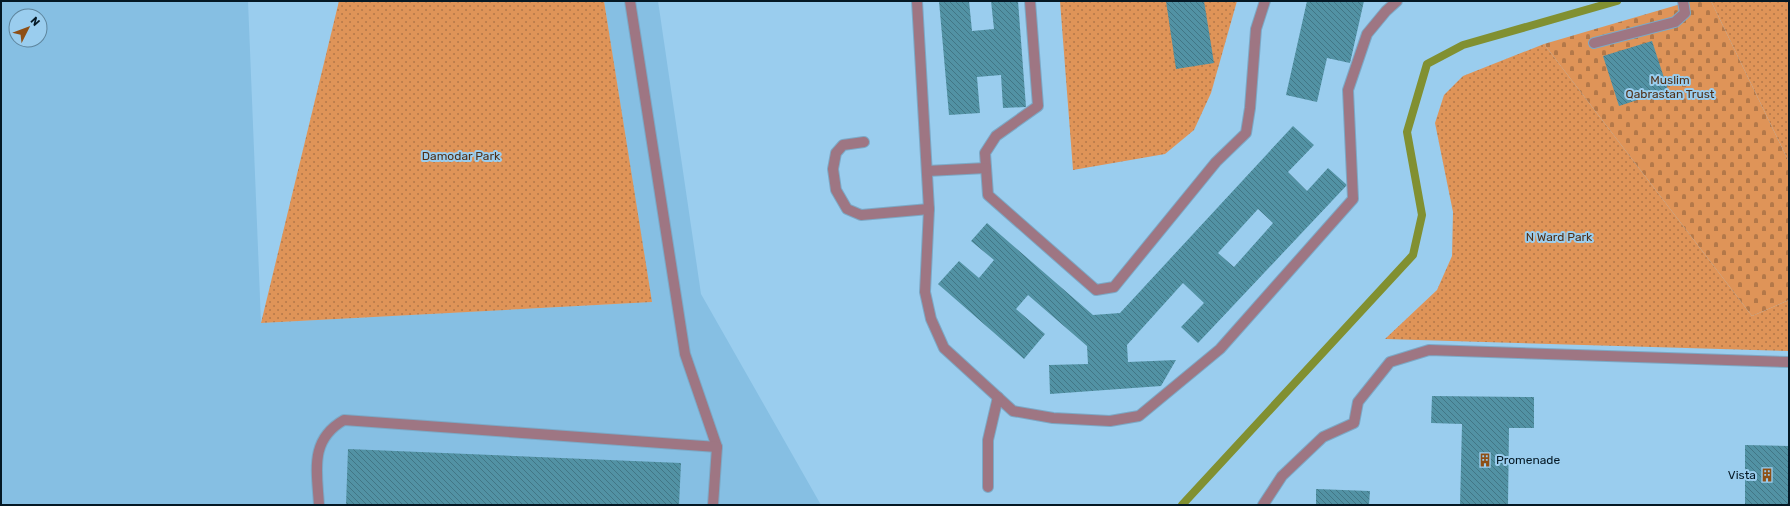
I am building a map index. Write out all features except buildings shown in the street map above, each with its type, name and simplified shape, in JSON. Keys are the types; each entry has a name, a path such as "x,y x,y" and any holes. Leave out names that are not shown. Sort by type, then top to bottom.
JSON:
{"street":[{"path":"630,1 685,354 717,447 713,505"},
{"path":"917,1 927,171 928,209 925,292 932,319 944,348 1013,411 1053,418 1110,421 1139,416 1220,349 1353,199 1348,90 1367,34 1396,1"},
{"path":"1030,1 1038,106 996,136 985,152 988,195 1096,290 1114,287 1216,162 1246,133 1250,108 1256,29 1265,1"},
{"path":"1594,43 1675,22 1685,13 1684,1"},
{"path":"864,142 843,145 836,153 833,169 836,190 847,209 861,215 928,209"},
{"path":"927,171 986,168"},
{"path":"1263,505 1282,476 1323,437 1354,423 1358,402 1390,362 1428,350 1789,362"},
{"path":"988,487 988,440 998,397"},
{"path":"319,505 316,456 324,437 334,426 344,420 717,447"}],"shaded area":[{"path":"1,1 248,1 261,323 651,302 604,1 658,1 701,294 821,505 1,505"}],"green space":[{"name":"Damodar Park","path":"339,1 604,1 652,302 261,323"},
{"path":"1060,1 1237,1 1211,93 1194,130 1165,154 1073,170"},
{"name":"Muslim Qabrastan Trust","path":"1691,1 1711,1 1789,162 1789,300 1752,316 1544,44"},
{"path":"1711,1 1789,1 1789,162"},
{"name":"N Ward Park","path":"1544,44 1752,316 1789,300 1789,351 1385,339 1437,290 1452,256 1453,212 1435,123 1444,95 1463,76"}],"waterway":[{"path":"1182,505 1413,255 1422,215 1407,132 1427,64 1463,45 1617,1"}],"place":[{"name":"Promenade","path":"1485,460"},
{"name":"Vista","path":"1767,475"}]}
